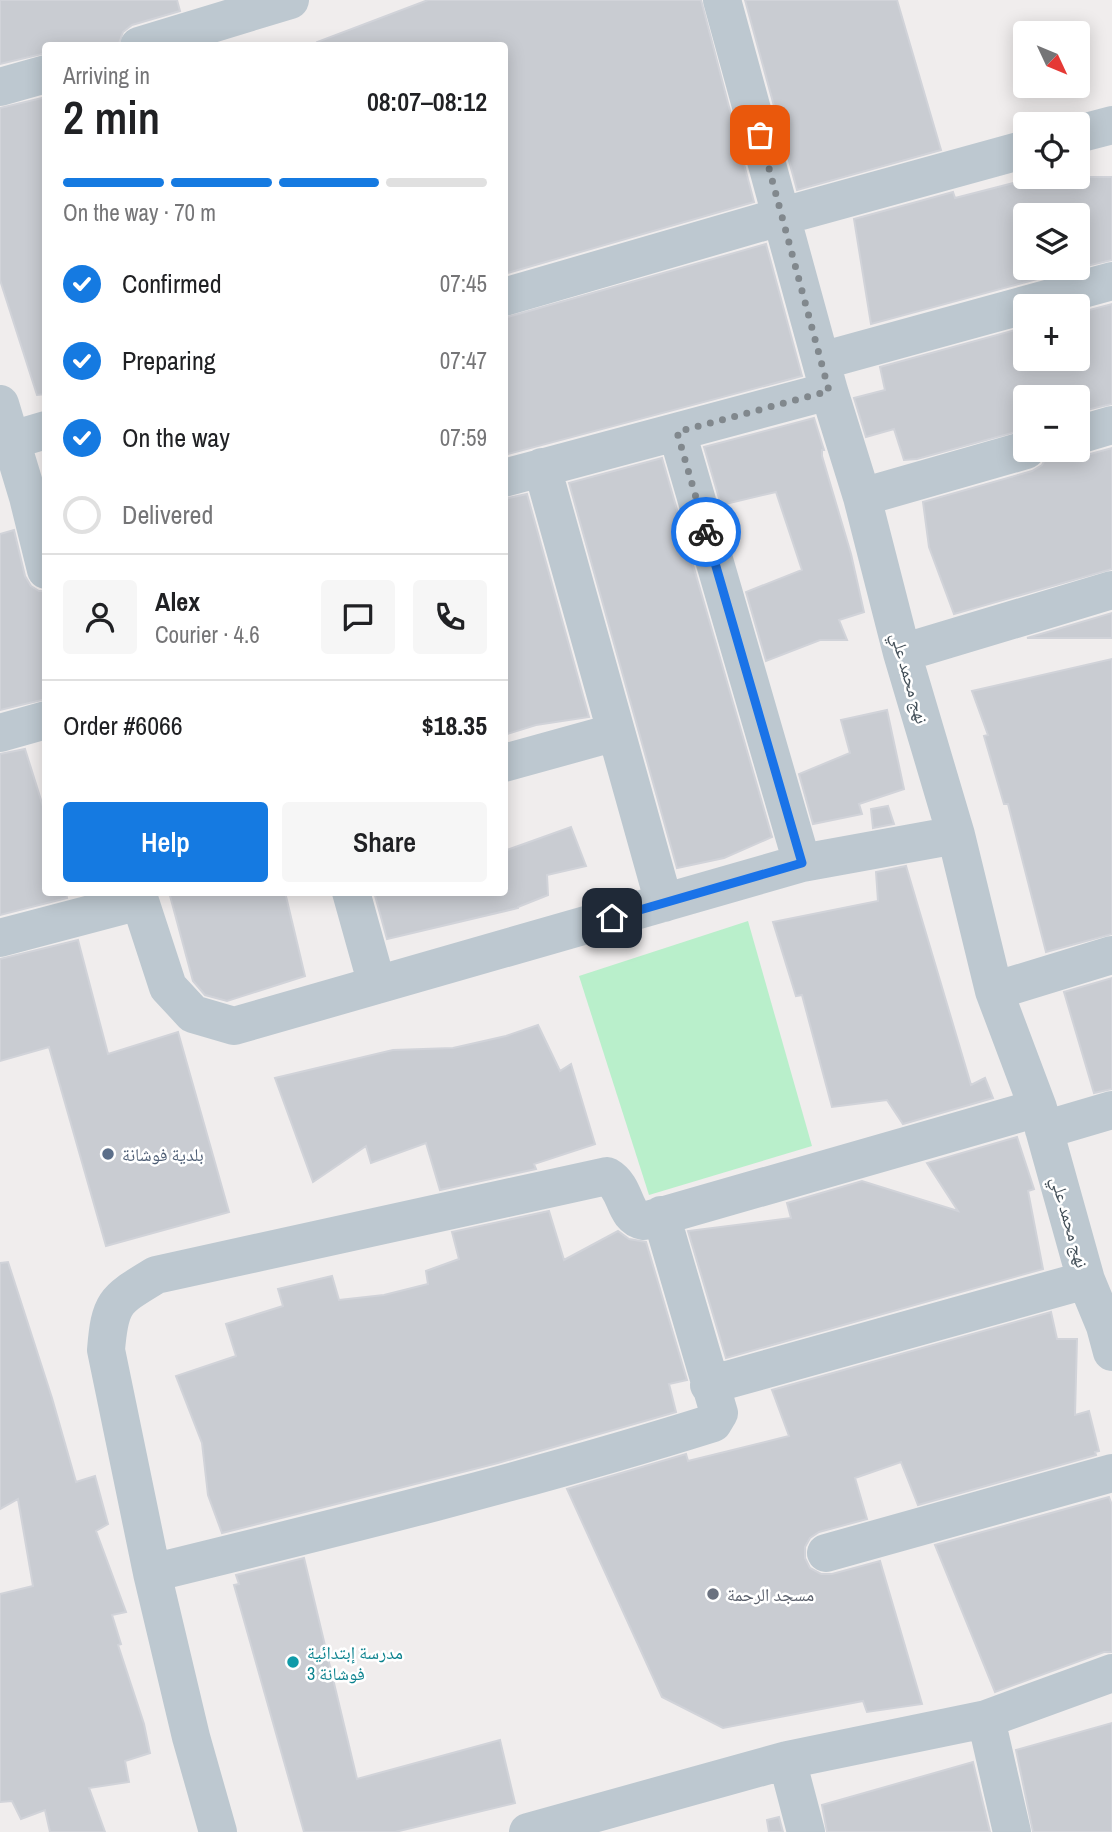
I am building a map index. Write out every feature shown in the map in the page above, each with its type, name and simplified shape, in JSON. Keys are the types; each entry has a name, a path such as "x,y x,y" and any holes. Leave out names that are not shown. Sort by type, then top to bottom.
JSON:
{"street":[{"path":"152,42 290,0"},
{"name":"نهج محمد علي","path":"722,0 825,376 862,497 902,653 956,835 994,991 1041,1119 1086,1280 1110,1334"},
{"path":"0,87 42,75"},
{"path":"1090,131 1112,125"},
{"path":"508,296 1013,153"},
{"path":"508,477 677,432 825,376 1112,281"},
{"path":"0,404 29,435 14,501 42,561"},
{"path":"1090,431 1112,425"},
{"path":"677,432 802,863"},
{"path":"862,497 1013,454"},
{"path":"542,467 664,902"},
{"path":"902,653 1112,590"},
{"path":"0,733 42,721"},
{"path":"508,762 616,732"},
{"path":"0,938 138,897 168,987 193,1014 234,1026 802,863 956,835"},
{"path":"352,896 377,985"},
{"path":"994,991 1112,955"},
{"path":"218,1832 191,1737 152,1573 106,1350 108,1320 121,1296 156,1275 586,1179 607,1176 617,1182 631,1215 643,1222 1041,1119 1112,1110"},
{"path":"152,1573 597,1459 713,1423 719,1413 662,1215"},
{"path":"709,1385 1086,1280"},
{"path":"826,1553 1112,1473"},
{"path":"528,1832 576,1825 787,1760 986,1719 1112,1673"},
{"path":"986,1719 1012,1832"},
{"path":"787,1760 806,1832"}],"green space":[{"path":"748,921 812,1146 649,1195 579,976"}],"building":[{"path":"0,0 177,0 180,11 132,25 123,32 119,42 42,42 42,54 0,64"},
{"path":"428,0 701,0 754,202 508,273 508,42 317,42"},
{"path":"745,0 897,0 941,150 797,190"},
{"path":"42,98 42,394 37,395 0,280 0,108"},
{"path":"1090,177 1112,177 1112,260 1090,265 1090,203 1013,203 1013,280 1034,280 871,324 854,219 953,192 955,198 1013,183 1013,189 1090,189"},
{"path":"766,244 802,376 508,454 508,317"},
{"path":"1112,304 1112,404 1090,409 1090,385 1013,385 1013,433 917,459 904,460 894,429 866,437 854,398 885,390 880,367 1013,331 1013,371 1090,371 1090,310"},
{"path":"814,418 864,612 839,620 847,640 820,640 766,661 746,592 802,570 776,492 721,505 704,447"},
{"path":"1112,448 1112,569 954,614 929,547 923,502 1032,471 1044,462 1090,462 1090,454"},
{"path":"662,458 772,837 724,858 677,868 569,483"},
{"path":"527,494 589,717 536,725 508,734 508,498"},
{"path":"14,530 25,576 31,586 42,591 42,700 0,710 0,534"},
{"path":"1112,613 1112,638 1027,638"},
{"path":"1112,659 1112,934 1046,952 1008,804 1004,804 984,736 988,735 972,691"},
{"path":"887,710 904,789 859,804 862,814 813,824 799,774 850,753 841,720"},
{"path":"25,749 42,803 42,896 67,898 0,915 0,754"},
{"path":"888,806 894,824 873,828 871,809"},
{"path":"571,827 586,866 547,875 548,895 518,908 387,939 375,896 508,896 508,850"},
{"path":"906,866 971,1085 985,1078 993,1098 903,1124 887,1100 832,1107 802,995 796,996 773,922 878,901 876,872"},
{"path":"170,896 286,896 305,976 227,1001 205,995 193,981"},
{"path":"78,940 108,1054 178,1032 229,1212 106,1246 49,1047 0,1061 0,959"},
{"path":"1112,978 1112,1089 1094,1093 1064,992"},
{"path":"538,1025 560,1071 571,1064 595,1144 534,1164 536,1169 440,1190 426,1143 371,1163 366,1146 313,1182 275,1078 393,1050 453,1048 506,1036"},
{"path":"1017,1137 1034,1189 1028,1191 1043,1269 726,1358 688,1231 791,1218 787,1203 862,1181 958,1211 927,1163"},
{"path":"549,1211 564,1260 618,1231 629,1239 646,1242 687,1380 669,1384 676,1412 498,1463 222,1533 208,1495 202,1443 176,1376 236,1356 226,1324 283,1306 278,1289 332,1276 339,1300 384,1295 428,1284 426,1271 459,1259 452,1232"},
{"path":"8,1262 76,1482 95,1476 108,1524 96,1531 126,1612 112,1615 121,1644 118,1645 144,1724 150,1753 125,1761 129,1782 89,1788 105,1832 50,1832 45,1810 21,1819 12,1801 0,1802 0,1594 33,1586 18,1499 0,1509 0,1263"},
{"path":"1051,1312 1057,1339 1077,1339 1075,1415 1089,1411 1099,1451 1095,1452 1096,1455 918,1505 901,1462 855,1478 867,1519 819,1532 810,1538 805,1547 805,1558 810,1568 821,1574 832,1574 880,1561 922,1704 867,1712 863,1701 723,1728 662,1697 567,1489 686,1454 688,1461 789,1436 772,1390"},
{"path":"1109,1497 1112,1505 1112,1652 1104,1652 995,1692 935,1545"},
{"name":"مدرسة إبتدائية فوشانة 3","path":"304,1558 357,1779 500,1740 515,1803 395,1832 304,1832 234,1585 239,1584 236,1575"},
{"path":"1112,1723 1112,1832 1033,1832 1016,1750"},
{"path":"973,1762 990,1832 827,1832 822,1805"},
{"path":"779,1817 783,1832 769,1832 767,1820"}],"way so far":[{"path":"706,532 677,432 829,391 760,135"}],"place":[{"name":"بلدية فوشانة","path":"108,1154"},
{"name":"مسجد الرحمة","path":"713,1594"},
{"name":"مدرسة إبتدائية فوشانة 3","path":"293,1662"}],"route":[{"path":"612,918 802,863 706,532"}]}
